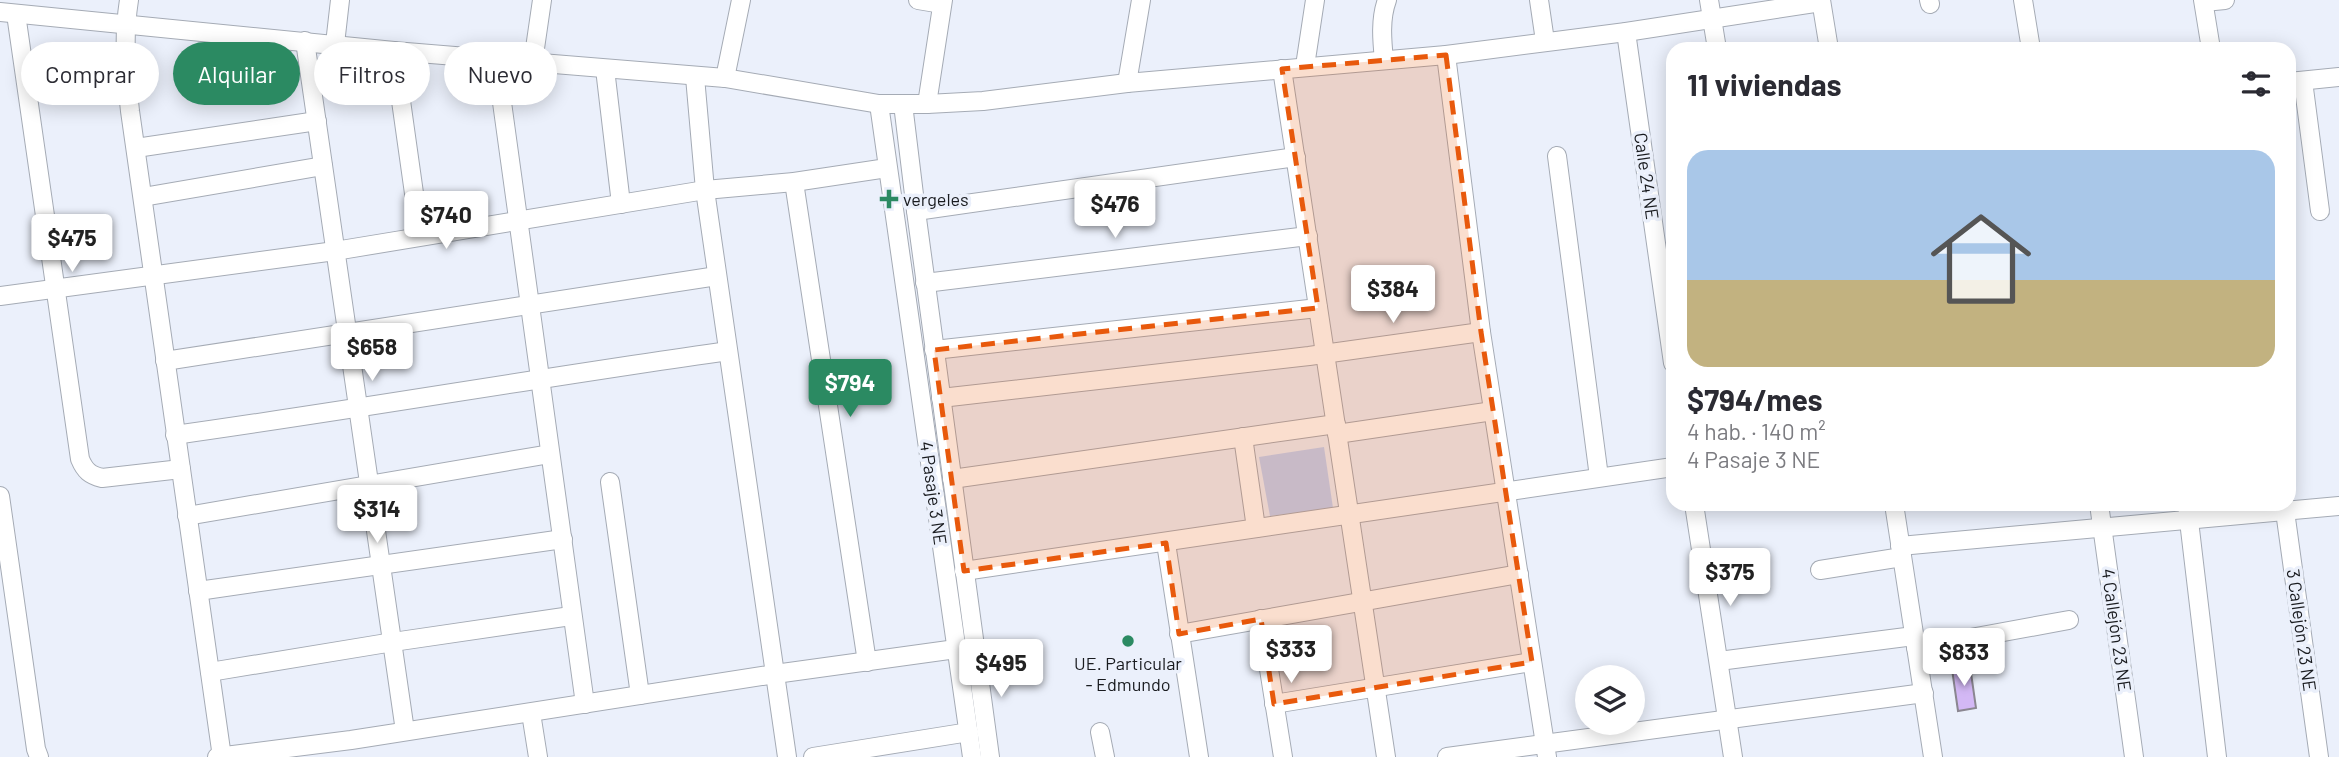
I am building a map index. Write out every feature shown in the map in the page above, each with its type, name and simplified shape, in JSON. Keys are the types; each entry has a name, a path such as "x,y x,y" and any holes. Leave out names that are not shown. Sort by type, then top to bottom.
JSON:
{"street":[{"path":"129,0 125,25 125,61 220,757 352,748 405,731 956,649"},
{"path":"335,42 340,0"},
{"path":"536,42 542,0"},
{"path":"725,78 741,0"},
{"path":"918,0 943,2 927,104"},
{"path":"1127,83 1141,0"},
{"path":"1305,66 1315,0"},
{"path":"1384,60 1382,38 1387,0"},
{"path":"1539,0 1545,41"},
{"path":"2023,0 2030,42"},
{"path":"2210,42 2204,1 2225,0"},
{"path":"557,64 725,78 879,104 927,104 984,101 1127,83 1446,55 1626,32 1711,9 1821,1 1828,42"},
{"path":"1711,9 1716,42"},
{"path":"181,469 102,478 91,475 83,468 8,13 315,42"},
{"name":"Calle 24 NE","path":"1626,32 1666,314"},
{"path":"305,41 405,731"},
{"path":"1446,55 1481,332 1546,750"},
{"path":"605,69 621,204"},
{"path":"1283,69 1386,757"},
{"path":"695,77 705,190 787,757"},
{"path":"2320,211 2296,81 2339,77"},
{"name":"4 Pasaje 3 NE","path":"879,104 972,757"},
{"name":"4 Pasaje 3 NE","path":"904,104 925,283 990,757"},
{"path":"402,105 420,236"},
{"path":"502,105 585,704"},
{"path":"136,148 317,121"},
{"path":"1557,156 1599,477"},
{"path":"916,211 1296,157"},
{"path":"143,197 323,166"},
{"path":"0,296 335,251 705,190 794,182 887,168"},
{"path":"794,182 867,662"},
{"path":"925,283 1308,236"},
{"path":"165,361 717,276"},
{"path":"934,350 1318,308"},
{"path":"941,398 1325,354 1481,332"},
{"path":"175,435 728,351"},
{"path":"951,479 1243,438 1493,411"},
{"path":"1243,438 1256,528"},
{"path":"187,516 550,454"},
{"path":"964,571 1666,468"},
{"path":"610,482 640,695"},
{"path":"0,496 5,561 39,757"},
{"path":"2296,507 2339,506"},
{"path":"1695,511 1732,757"},
{"path":"1895,511 1933,757"},
{"name":"4 Callejón 23 NE","path":"2100,511 2134,757"},
{"path":"1820,570 1901,552 2103,528 2188,511 2217,757"},
{"name":"3 Callejón 23 NE","path":"2286,511 2319,757"},
{"path":"198,591 562,539"},
{"path":"1166,543 1199,757"},
{"path":"1179,634 1519,573"},
{"path":"210,672 571,616"},
{"path":"1261,620 1283,757"},
{"path":"1719,662 1915,642 2069,620"},
{"path":"1274,704 1532,662"},
{"path":"1447,757 1546,750 1727,719 1924,693"},
{"path":"531,713 538,757"},
{"path":"1100,732 1105,757"},
{"path":"813,757 969,733"}],"highlighted area":[{"path":"1446,55 1481,332 1532,662 1274,704 1261,619 1179,634 1166,543 964,571 934,350 1318,308 1282,69"}],"shaded area":[{"path":"1324,447 1333,508 1270,516 1259,457"}],"building":[{"path":"1970,666 1976,708 1958,711 1952,669"}],"place":[{"name":"vergeles","path":"889,199"},
{"name":"UE. Particular - Edmundo","path":"1128,641"}]}
